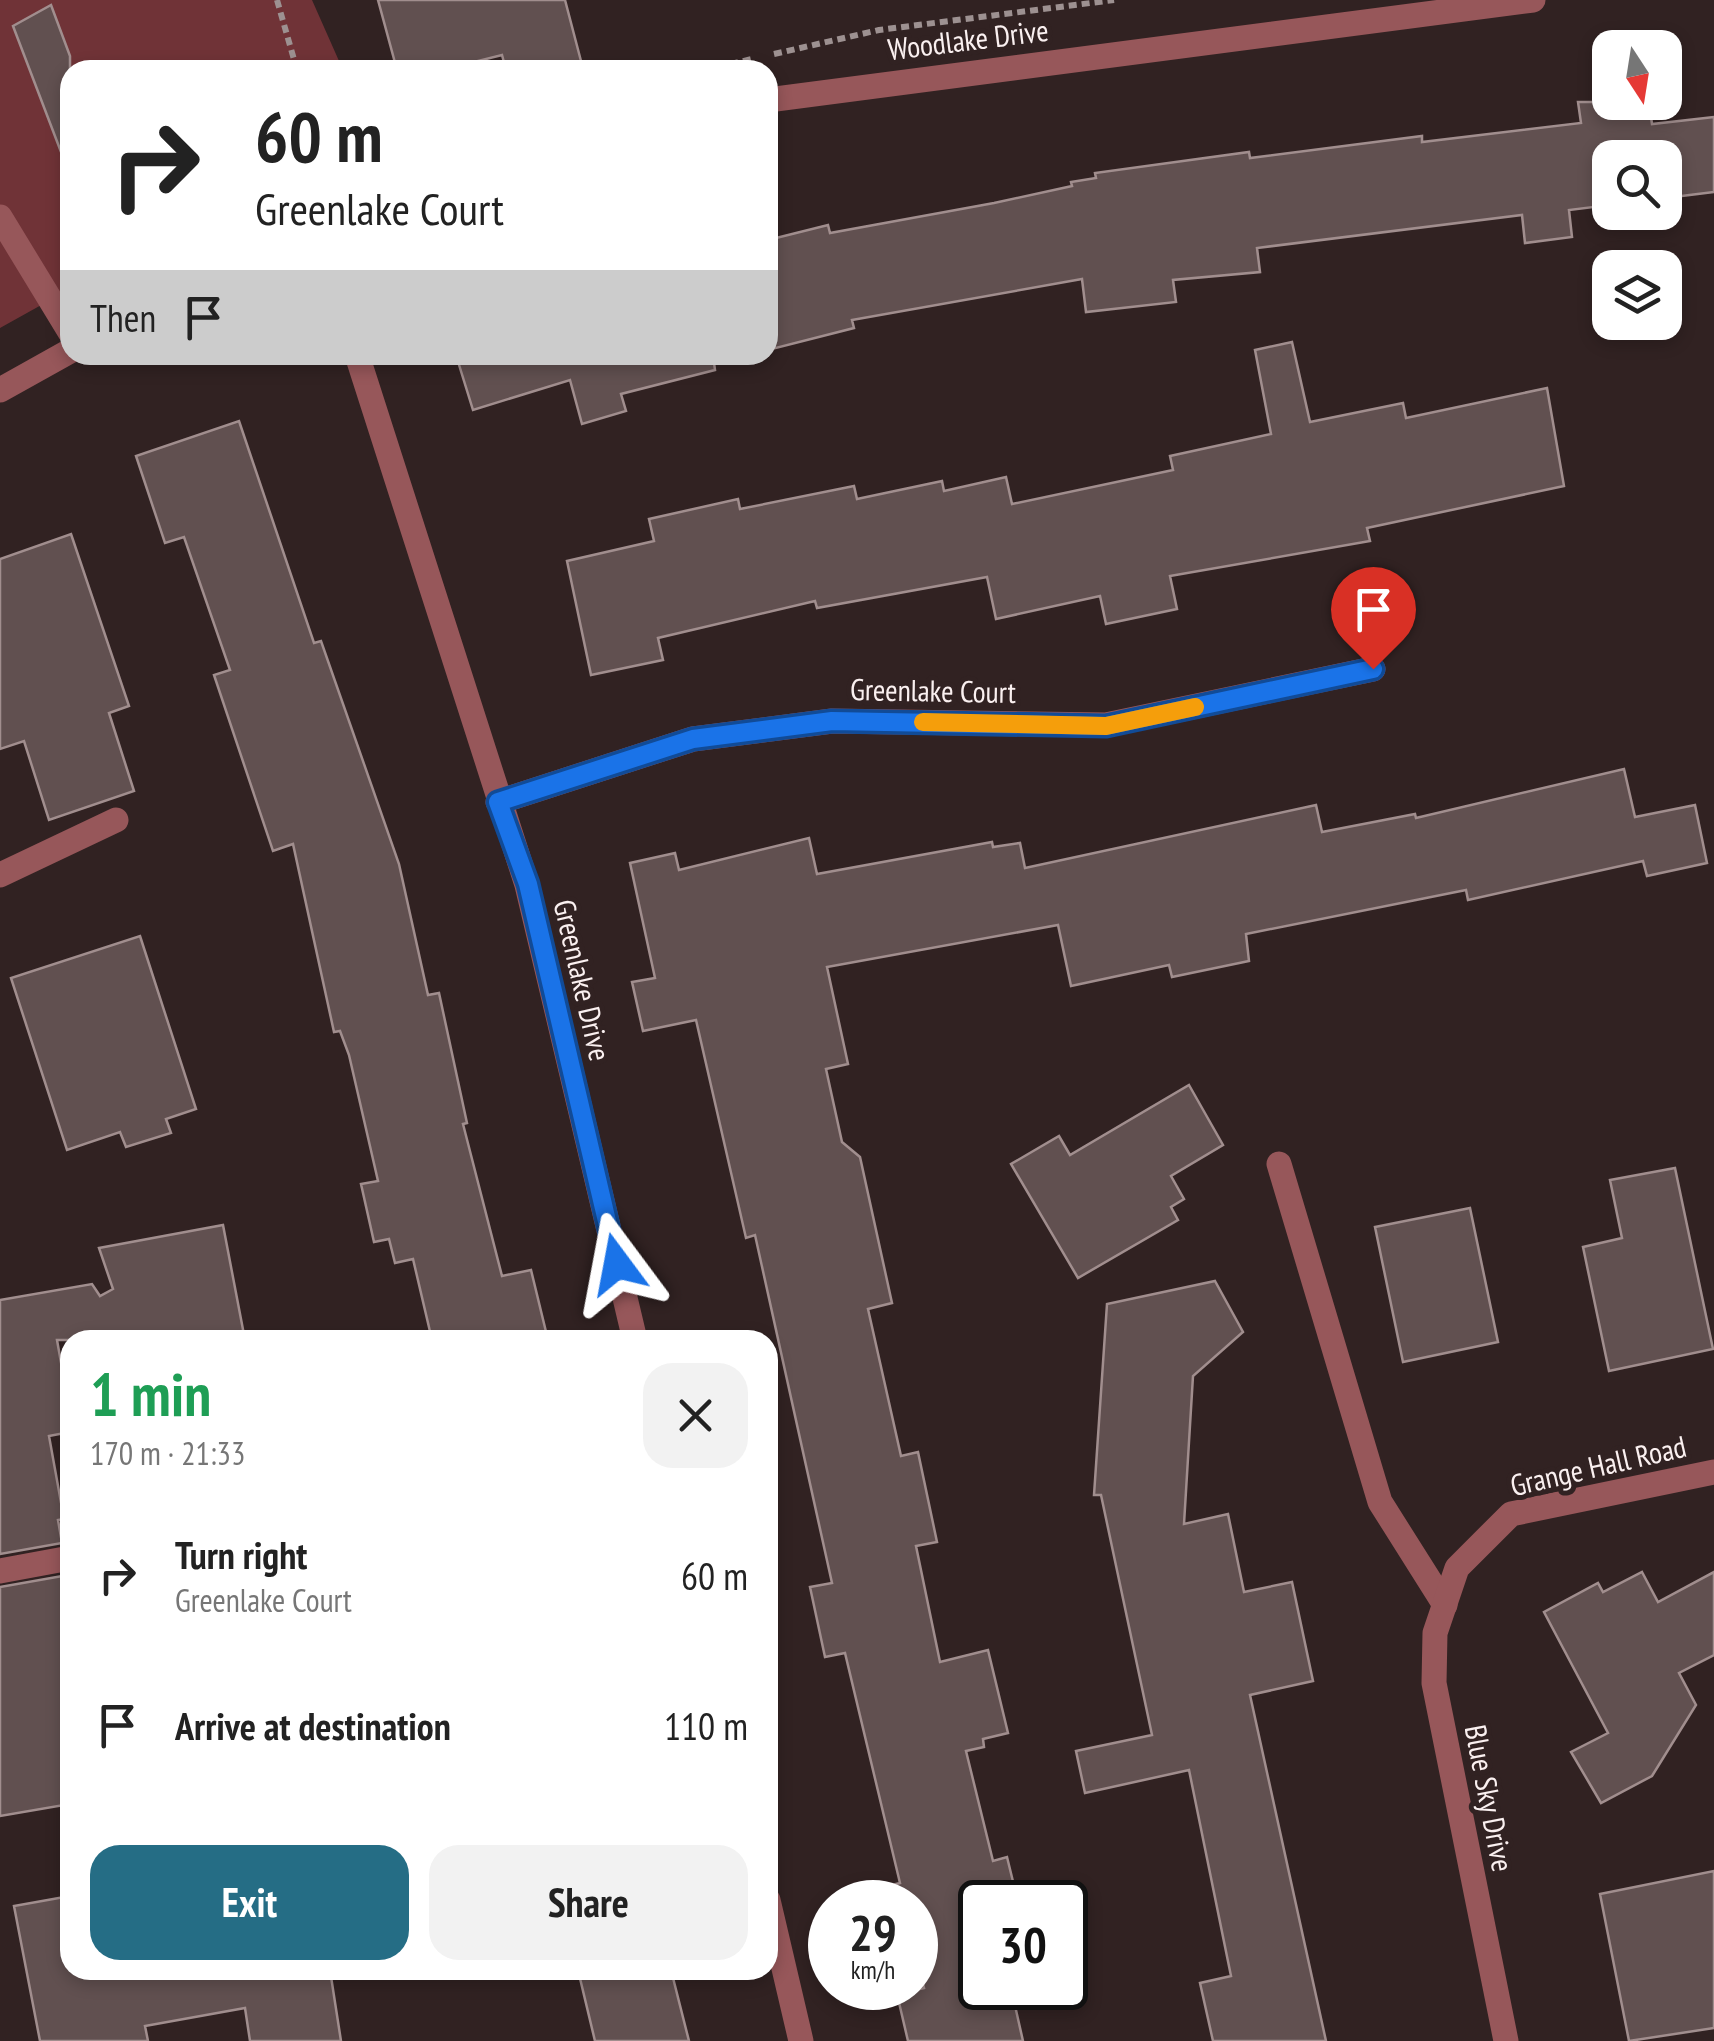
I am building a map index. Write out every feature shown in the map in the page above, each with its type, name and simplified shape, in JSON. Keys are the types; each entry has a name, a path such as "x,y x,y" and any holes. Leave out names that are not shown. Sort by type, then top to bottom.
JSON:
{"street":[{"name":"Woodlake Drive","path":"778,99 1534,0"},
{"path":"0,217 60,316"},
{"path":"0,390 60,357"},
{"name":"Greenlake Drive","path":"359,365 498,802 528,884 633,1330"},
{"name":"Greenlake Court","path":"498,802 693,739 832,721 1106,726 1373,669"},
{"path":"0,875 116,820"},
{"path":"1279,1164 1380,1502 1445,1605"},
{"name":"Grange Hall Road","path":"1457,1568 1511,1514 1714,1472"},
{"path":"0,1571 60,1560"},
{"name":"Blue Sky Drive","path":"1457,1568 1435,1633 1434,1683 1506,2041"},
{"path":"778,1943 801,2041"}],"path":[{"path":"277,0 295,60"},
{"path":"749,60 880,30 1114,0"}],"shaded area":[{"path":"0,0 312,0 339,60 60,60 60,295 0,328"}],"building":[{"path":"378,0 565,0 581,60 503,60 502,55 482,60 394,60"},
{"path":"51,5 70,56 70,60 60,60 60,149 13,26"},
{"path":"1578,102 1592,102 1592,120 1651,120 1652,124 1714,117 1714,192 1682,196 1682,140 1592,140 1592,207 1569,210 1572,237 1525,243 1522,215 1257,248 1260,272 1173,280 1176,302 1086,312 1082,279 852,320 854,328 778,347 778,238 828,225 830,233 994,203 1072,186 1071,182 1096,178 1095,173 1249,152 1250,158 1422,136 1422,142 1581,123"},
{"path":"1292,342 1310,422 1403,403 1406,418 1547,388 1564,486 1367,528 1370,541 1170,576 1177,609 1106,624 1100,596 996,619 987,577 817,608 815,601 658,638 663,660 591,675 567,561 654,541 649,519 738,499 740,509 854,486 857,499 942,481 944,491 1006,477 1012,504 1173,470 1170,456 1271,434 1255,350"},
{"path":"459,365 714,365 715,370 621,394 626,411 582,424 570,380 473,410"},
{"path":"239,421 314,643 321,641 399,864 428,995 439,993 467,1123 463,1124 502,1276 531,1270 546,1330 430,1330 413,1259 395,1263 389,1239 374,1242 361,1184 378,1181 349,1055 340,1031 334,1032 293,844 273,851 214,675 230,670 184,537 165,543 136,456"},
{"path":"71,534 129,706 109,713 134,791 49,820 24,741 0,749 0,559"},
{"path":"1624,769 1635,817 1695,805 1707,863 1647,876 1643,861 1468,900 1466,890 1246,934 1249,961 1172,977 1169,965 1071,986 1058,925 827,967 848,1064 826,1069 842,1142 860,1157 892,1303 868,1309 901,1456 918,1452 937,1542 916,1546 940,1662 988,1650 1008,1733 983,1739 984,1747 966,1751 993,1861 1007,1857 1013,1880 958,1880 958,2010 1016,2010 1023,2041 908,2041 901,2010 938,2010 938,1880 899,1880 845,1653 825,1657 810,1587 832,1583 755,1235 746,1238 696,1020 643,1031 632,982 655,978 630,863 675,853 679,870 809,838 817,874 992,842 993,847 1020,843 1025,868 1316,805 1322,832 1415,814 1416,818"},
{"path":"140,936 196,1109 166,1119 171,1133 126,1147 120,1132 67,1150 11,978"},
{"path":"1189,1085 1223,1145 1171,1176 1184,1199 1171,1207 1178,1220 1078,1278 1011,1164 1059,1136 1070,1155"},
{"path":"1675,1168 1713,1349 1609,1371 1583,1247 1622,1238 1610,1180"},
{"path":"1470,1208 1498,1342 1403,1362 1375,1227"},
{"path":"223,1225 243,1330 60,1330 57,1340 60,1434 49,1436 60,1497 60,1543 0,1554 0,1300 92,1284 100,1296 113,1289 99,1248"},
{"path":"1215,1281 1243,1332 1193,1376 1184,1524 1228,1514 1244,1592 1292,1582 1313,1681 1250,1695 1326,2041 1213,2041 1200,1983 1231,1976 1189,1770 1085,1793 1076,1751 1152,1735 1101,1495 1094,1495 1107,1304"},
{"path":"1642,1572 1658,1602 1714,1572 1714,1655 1679,1673 1696,1705 1652,1776 1601,1803 1571,1752 1608,1733 1544,1612 1598,1583 1603,1592"},
{"path":"60,1576 60,1806 0,1816 0,1587"},
{"path":"1714,1871 1714,2028 1629,2041 1600,1894"},
{"path":"60,1898 60,1980 332,1980 341,2041 250,2041 245,2008 145,2026 148,2041 40,2041 14,1906"},
{"path":"580,1980 674,1980 689,2041 595,2041"}],"slow traffic":[{"path":"923,722 1106,726 1195,707"}],"route":[{"path":"617,1264 528,884 498,802 693,739 832,721 1106,726 1373,669"}]}
